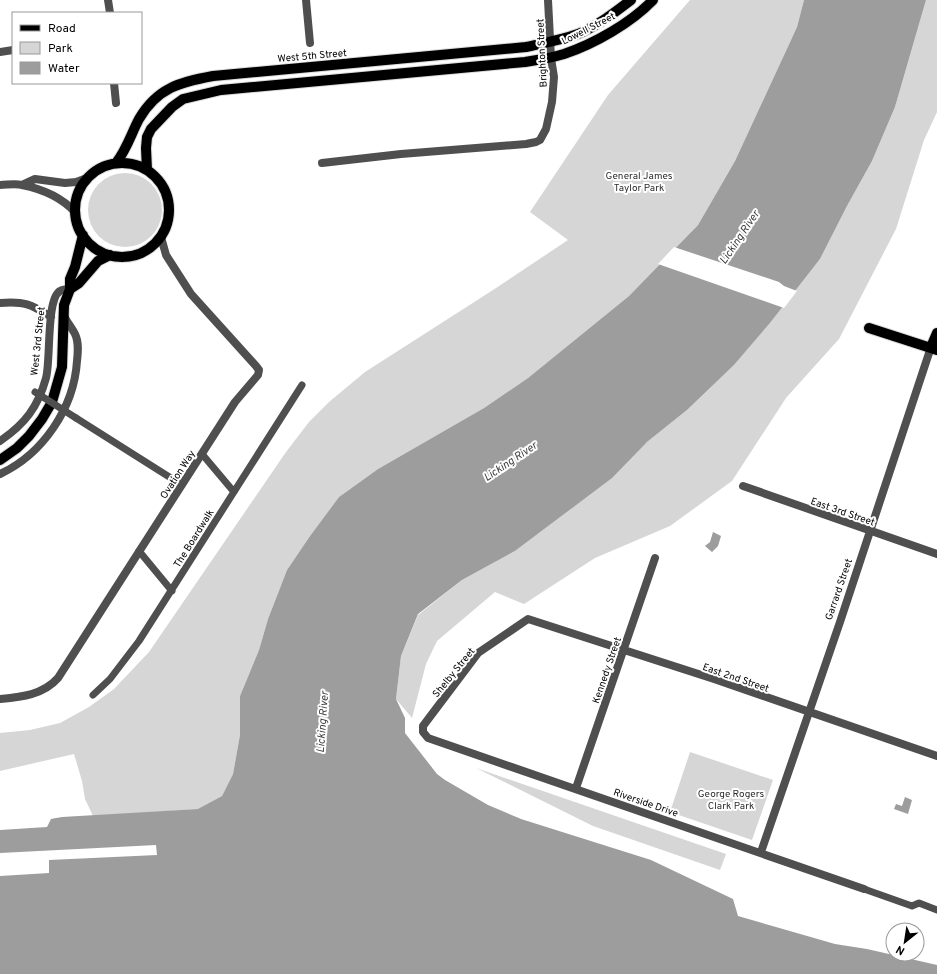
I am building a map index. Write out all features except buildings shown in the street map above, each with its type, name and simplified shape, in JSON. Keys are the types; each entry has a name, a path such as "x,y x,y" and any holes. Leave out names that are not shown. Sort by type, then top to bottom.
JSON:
{"main road":[{"name":"Lowell Street","path":"551,42 579,33 595,25 631,0"},
{"name":"Lowell Street","path":"551,58 577,49 606,34 628,21 653,0"},
{"name":"West 5th Street","path":"116,163 125,151 140,118 157,96 169,88 187,81 213,76 526,47 551,42"},
{"path":"147,170 146,148 151,129 172,107 183,99 221,90 525,62 551,58"},
{"path":"116,163 131,164 147,170 158,179 166,193 169,206 169,217 166,228 161,237 154,245 140,253 130,256 110,255 95,248 83,236 77,222 75,212 77,196 87,178 99,169 116,163"},
{"path":"0,460 17,448 29,436 42,419 52,402 62,367 64,305 70,289 70,279 75,267 83,236"},
{"path":"70,289 79,283 98,262 110,255"},
{"path":"869,328 934,348"},
{"name":"Garrard Street","path":"934,348 937,334"}],"street":[{"path":"108,0 110,12"},
{"path":"306,0 310,43"},
{"name":"Brighton Street","path":"322,163 401,154 526,144 540,140 546,128 552,102 554,77 551,58 548,0"},
{"path":"0,52 12,50"},
{"path":"114,84 116,103"},
{"path":"22,185 35,179 65,183 76,182 87,178"},
{"path":"0,185 22,185 58,198 68,204 75,212"},
{"name":"Ovation Way","path":"0,699 31,694 53,684 58,678 235,402 258,375 259,370 191,294 166,255 161,237"},
{"name":"West 3rd Street","path":"0,441 20,426 29,416 43,388 49,364 52,304 60,291 70,289"},
{"path":"0,303 26,303 34,306 51,317"},
{"path":"0,474 15,466 46,438 70,396 75,378 78,348 76,335 64,316"},
{"name":"Garrard Street","path":"761,852 934,348"},
{"name":"The Boardwalk","path":"93,695 110,678 139,641 302,385"},
{"path":"35,392 182,485"},
{"path":"202,454 234,492"},
{"name":"East 3rd Street","path":"743,486 937,554"},
{"path":"140,551 172,591"},
{"name":"Kennedy Street","path":"576,788 654,558"},
{"name":"East 2nd Street","path":"528,619 624,649 937,756"},
{"name":"Shelby Street","path":"423,732 423,726 478,654 528,619"},
{"name":"Riverside Drive","path":"423,732 428,738 864,888"},
{"path":"864,888 912,906 919,903 937,910"}],"green space":[{"name":"General James Taylor Park","path":"690,0 804,0 797,27 735,161 698,225 629,296 528,378 484,408 378,469 339,497 287,570 268,619 259,650 240,696 240,735 233,774 222,796 199,809 93,816 85,799 82,781 74,754 0,771 0,733 30,730 60,723 89,707 114,689 149,652 286,452 309,422 329,402 365,372 568,240 530,212 608,95"},
{"path":"926,0 937,0 937,112 924,140 896,229 839,339 786,398 732,481 670,526 595,558 524,604 495,592 437,641 426,664 412,718 396,699 401,656 418,615 462,580 515,551 564,514 647,442 687,410 734,365 770,323 820,259 872,161 895,107"},
{"path":"125,173 139,176 151,184 159,196 162,210 159,224 151,236 139,244 125,247 111,244 99,236 91,224 88,210 91,196 99,184 111,176"},
{"name":"George Rogers Clark Park","path":"690,752 773,780 752,840 670,812"},
{"path":"476,768 726,854 720,870 593,826"}],"water":[{"name":"Licking River","path":"804,0 926,0 895,107 872,161 820,259 770,323 734,365 687,410 647,442 612,478 515,551 462,580 418,614 401,656 396,699 405,718 405,733 437,774 488,805 521,819 651,860 733,899 738,916 835,944 885,953 885,962 924,962 937,965 937,974 0,974 0,825 28,823 62,817 198,809 222,796 233,774 240,735 240,696 259,650 268,619 287,570 339,497 378,469 484,408 528,378 629,296 698,225 735,161 797,27"},
{"path":"713,532 721,536 718,546 712,552 705,546 710,542"},
{"path":"905,797 912,800 908,814 894,809 896,804 902,806"}],"pier":[{"path":"674,247 779,282 784,286 797,291 784,308 658,264"},
{"path":"51,819 47,827 0,830 0,823"},
{"path":"156,845 157,855 49,860 49,873 0,876 0,853"}]}
